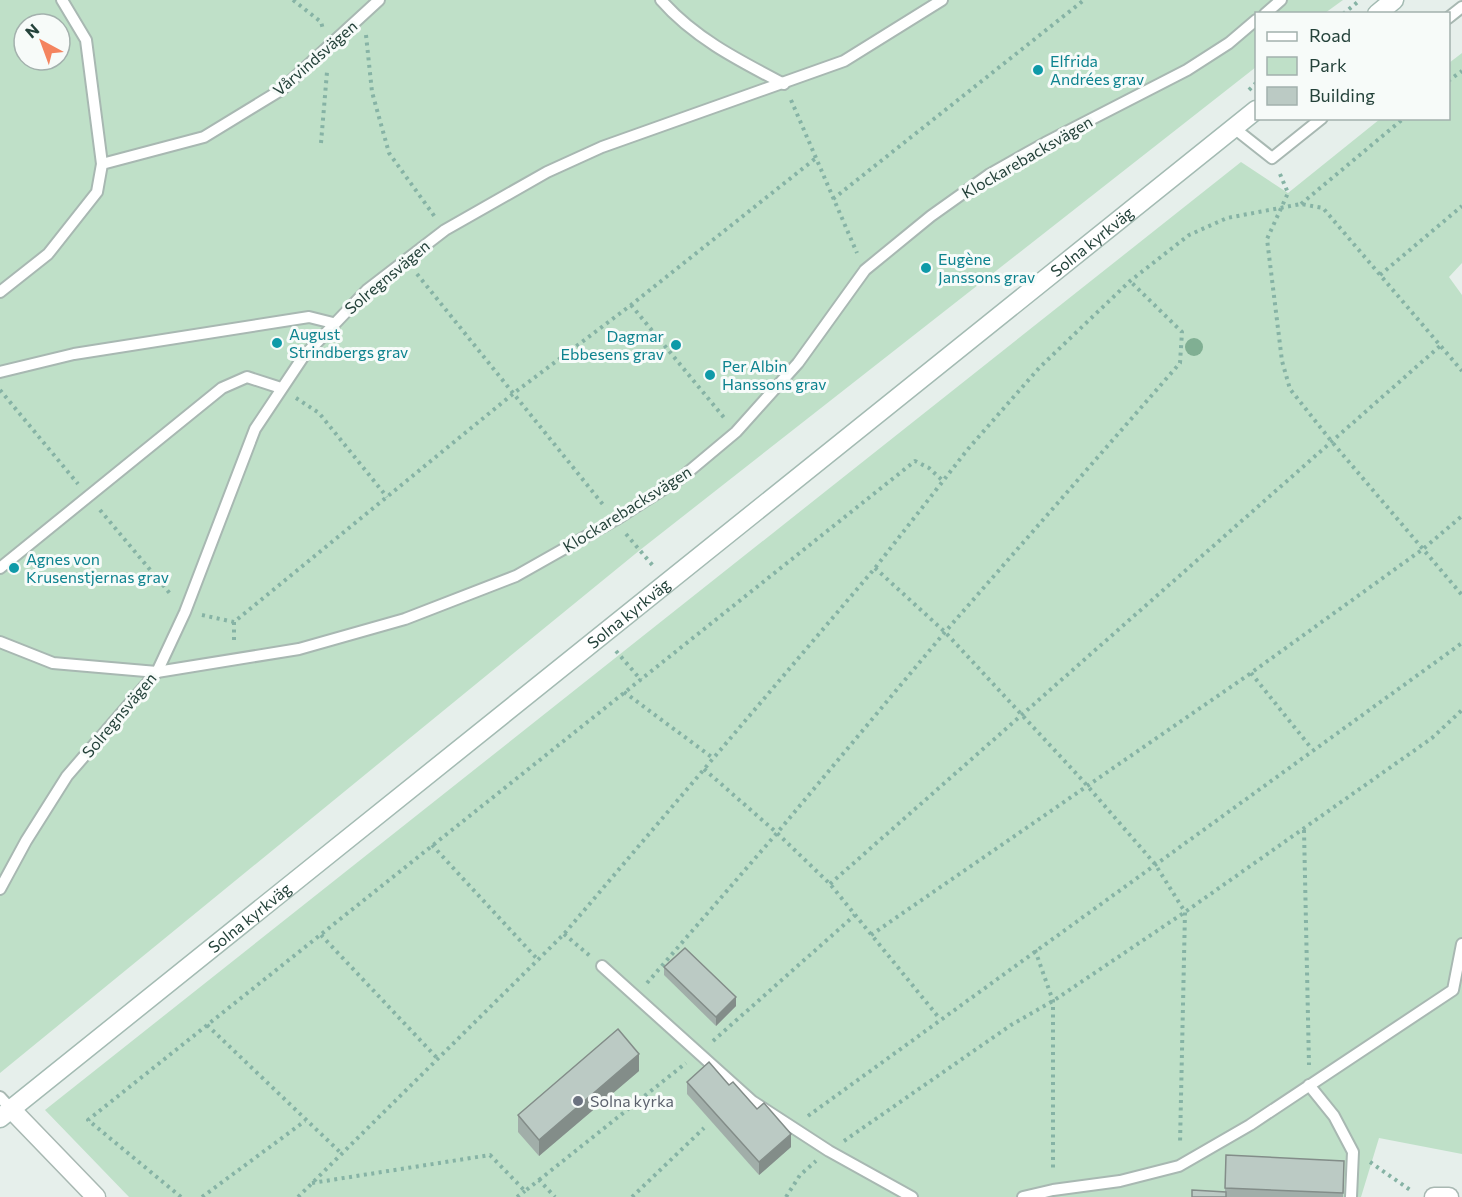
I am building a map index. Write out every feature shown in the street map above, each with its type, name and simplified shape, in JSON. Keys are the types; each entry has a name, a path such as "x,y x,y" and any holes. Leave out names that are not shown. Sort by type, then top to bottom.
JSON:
{"street":[{"path":"1379,12 1394,0"},
{"name":"Solna kyrkväg","path":"4,1108 1255,112"},
{"path":"4,1108 96,1197"},
{"path":"1434,1197 1449,1197"}],"lane":[{"path":"0,292 48,254 97,192 102,164 86,40 62,0"},
{"name":"Vårvindsvägen","path":"102,164 204,137 280,90 379,0"},
{"path":"661,0 675,17 729,56 784,84"},
{"name":"Solregnsvägen","path":"0,888 26,841 67,776 157,672 185,612 255,429 281,388 333,323 367,290 445,230 529,181 602,147 844,61 942,0"},
{"path":"1267,12 1281,0"},
{"path":"1450,17 1462,7"},
{"name":"Klockarebacksvägen","path":"0,642 53,663 157,672 299,649 405,619 516,576 615,520 681,478 736,432 798,363 865,270 931,216 990,174 1187,70 1229,43 1255,22"},
{"path":"1234,128 1272,158 1320,120"},
{"path":"0,372 74,354 309,317 333,323"},
{"path":"0,568 222,388 247,377 281,388"},
{"path":"1023,1197 1053,1190 1120,1181 1179,1166 1250,1125 1453,990 1462,944"},
{"path":"602,966 752,1101 829,1150 912,1197"},
{"path":"1309,1085 1334,1116 1353,1152 1351,1197"}],"path":[{"path":"833,199 1084,0"},
{"path":"1346,12 1360,0"},
{"path":"364,15 372,92 389,153 445,230"},
{"path":"1450,80 1462,71"},
{"path":"784,84 865,270"},
{"path":"1301,204 1402,120"},
{"path":"185,612 234,622 514,393 631,305 816,158"},
{"path":"1272,158 1288,193 1267,239 1282,361 1290,389 1462,595"},
{"path":"298,1197 564,934 875,568 943,481 1039,368 1131,281 1189,235 1227,218 1301,204 1323,208 1462,370"},
{"path":"1380,275 1462,206"},
{"path":"406,260 655,567"},
{"path":"636,995 777,833 945,632 1180,363 1182,332 1131,281"},
{"path":"631,305 736,432"},
{"path":"830,885 1440,346"},
{"path":"281,388 319,414 387,498"},
{"path":"181,1197 88,1120 915,461 929,468 943,481"},
{"path":"871,935 1251,673 1423,549 1462,516"},
{"path":"875,568 945,632 1087,785 1155,864 1185,912 1179,1166"},
{"path":"793,1127 1312,749 1462,643"},
{"path":"613,648 641,680"},
{"path":"1251,673 1312,749"},
{"path":"624,692 713,758"},
{"path":"786,1197 800,1175 829,1150 1011,1025 1053,1001 1185,912 1432,738 1462,710"},
{"path":"704,769 777,833 830,885 940,1019"},
{"path":"1304,829 1309,1085"},
{"path":"432,845 538,961"},
{"path":"517,1197 699,1053 855,915"},
{"path":"564,934 602,966"},
{"path":"321,935 438,1059"},
{"path":"1035,950 1053,1001 1053,1190"},
{"path":"207,1025 342,1155"},
{"path":"202,1197 305,1121"},
{"path":"632,1197 704,1128"},
{"path":"1353,1152 1379,1166 1422,1197"},
{"path":"312,1183 490,1155 525,1191"},
{"path":"539,1180 555,1197"}],"green space":[{"path":"0,0 1343,0 1326,12 1255,12 1255,68 640,550 0,1073"},
{"path":"1462,53 1462,263 1449,277 1462,295 1462,1154 1379,1138 1361,1197 129,1197 45,1110 1241,162 1288,193 1379,120 1450,120 1450,62"}],"building":[{"path":"685,948 736,997 716,1017 664,967"},
{"path":"618,1029 639,1054 539,1140 518,1115"},
{"path":"709,1062 729,1085 733,1082 757,1109 764,1103 791,1134 759,1162 687,1082"},
{"path":"1226,1155 1344,1161 1343,1193 1225,1188"},
{"path":"1192,1190 1226,1192 1226,1197 1192,1197"}],"place":[{"name":"Elfrida Andrées grav","path":"1038,70"},
{"name":"Eugène Janssons grav","path":"926,268"},
{"name":"August Strindbergs grav","path":"277,343"},
{"name":"Dagmar Ebbesens grav","path":"676,345"},
{"name":"Per Albin Hanssons grav","path":"710,375"},
{"name":"Agnes von Krusenstjernas grav","path":"14,568"},
{"name":"Solna kyrka","path":"578,1101"}]}
